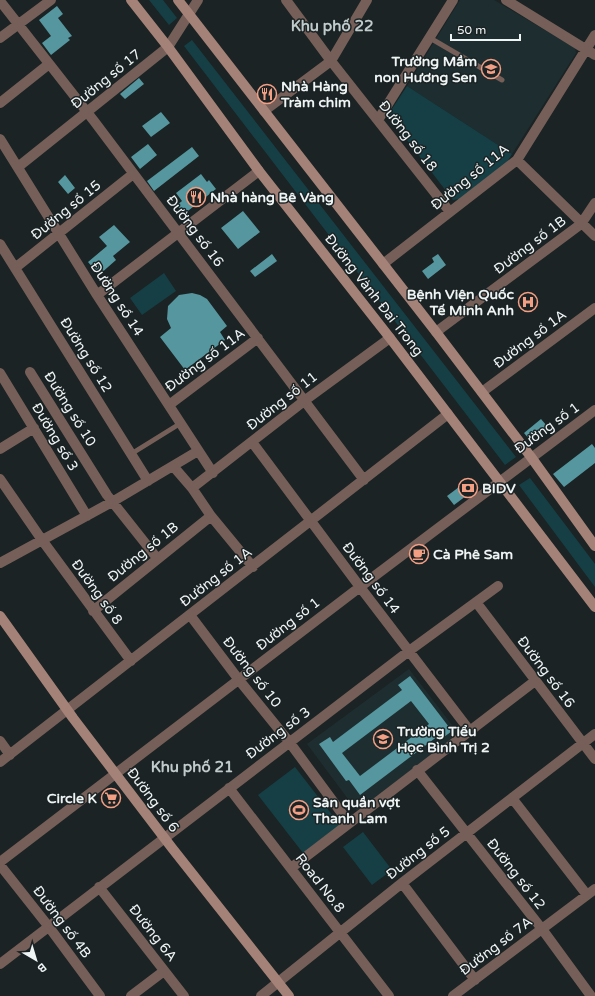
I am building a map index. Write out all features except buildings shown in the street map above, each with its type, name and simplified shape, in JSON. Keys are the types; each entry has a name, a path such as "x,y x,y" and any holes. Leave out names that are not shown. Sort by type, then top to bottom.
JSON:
{"street":[{"path":"0,38 51,0"},
{"name":"Đường Vành Đai Trong","path":"130,0 168,47 259,171 390,338 595,607"},
{"name":"Đường Vành Đai Trong","path":"178,0 482,392 595,546"},
{"name":"Đường số 17","path":"18,167 168,47 198,0"},
{"name":"Đường số 18","path":"286,0 331,61 450,212"},
{"path":"264,111 331,61 367,0"},
{"path":"378,120 453,0"},
{"path":"506,0 595,55"},
{"name":"Đường số 16","path":"0,2 87,112 364,480"},
{"name":"Đường số 11A","path":"383,264 517,160 595,35"},
{"path":"0,103 48,64"},
{"name":"Đường số 14","path":"0,139 97,295 213,473"},
{"path":"517,160 595,236"},
{"path":"97,295 259,171"},
{"name":"Đường số 15","path":"15,268 133,174"},
{"name":"Đường số 1B","path":"436,332 582,224 595,203"},
{"name":"Đường số 12","path":"0,244 148,481"},
{"name":"Đường số 1A","path":"482,392 595,308"},
{"name":"Đường số 11A","path":"169,405 258,338"},
{"name":"Đường số 11","path":"192,488 304,401 390,338"},
{"name":"Đường số 10","path":"30,372 112,502 157,558"},
{"name":"Đường số 3","path":"0,373 87,516"},
{"name":"Đường số 1","path":"0,864 360,587 595,410"},
{"name":"Đường số 1A","path":"0,762 311,522 448,414"},
{"path":"0,449 34,428"},
{"name":"Đường số 14","path":"252,442 470,731"},
{"path":"0,564 112,502 198,451"},
{"path":"173,466 192,488 211,516 253,566"},
{"name":"Đường số 8","path":"0,479 93,611 131,661"},
{"name":"Đường số 1B","path":"93,611 211,516"},
{"name":"Đường số 3","path":"0,964 409,651 498,586"},
{"name":"Đường số 16","path":"476,602 595,759"},
{"name":"Đường số 10","path":"190,615 239,680 290,743 349,823"},
{"name":"Đường số 6","path":"0,616 67,710 164,837 289,996"},
{"path":"291,868 535,681"},
{"name":"Đường số 5","path":"261,996 402,883 595,734"},
{"path":"0,741 10,755"},
{"name":"Đường số 12","path":"417,770 542,929 591,996"},
{"name":"Road No.8","path":"229,788 389,996"},
{"path":"512,798 591,892"},
{"name":"Đường số 4B","path":"0,864 100,996"},
{"path":"402,883 475,980"},
{"name":"Đường 6A","path":"100,887 184,996"},
{"name":"Đường số 7A","path":"453,996 591,892"},
{"path":"131,996 164,971"}],"lane":[{"path":"430,38 502,80"},
{"path":"131,454 180,423"}],"shaded area":[{"path":"149,0 163,0 177,18 169,25"},
{"name":"Trường Mầm non Hương Sen","path":"460,0 494,0 575,48 576,53 512,154 407,86"},
{"path":"192,40 516,457 505,465 184,46"},
{"path":"407,86 512,154 507,162 459,199 453,200 390,118 390,112"},
{"path":"164,273 176,291 142,315 130,298"},
{"path":"530,478 595,564 595,587 519,485"},
{"name":"Trường Tiểu Học Bình Trị 2","path":"409,669 459,734 357,811 307,744"},
{"name":"Sân quần vợt Thanh Lam","path":"295,767 340,825 303,853 258,795"},
{"path":"363,832 392,870 372,885 343,847"}],"place":[{"name":"Trường Mầm non Hương Sen","path":"491,69"},
{"name":"Nhà Hàng Tràm chim","path":"267,94"},
{"name":"Nhà hàng Bê Vàng","path":"196,197"},
{"name":"Bệnh Viện Quốc Tế Minh Anh","path":"528,302"},
{"name":"BIDV","path":"468,488"},
{"name":"Cà Phê Sam","path":"419,554"},
{"name":"Trường Tiểu Học Bình Trị 2","path":"383,739"},
{"name":"Circle K","path":"111,798"},
{"name":"Sân quần vợt Thanh Lam","path":"299,810"}],"district":[{"name":"Khu phố 22","path":"332,26"},
{"name":"Khu phố 21","path":"192,767"}]}
